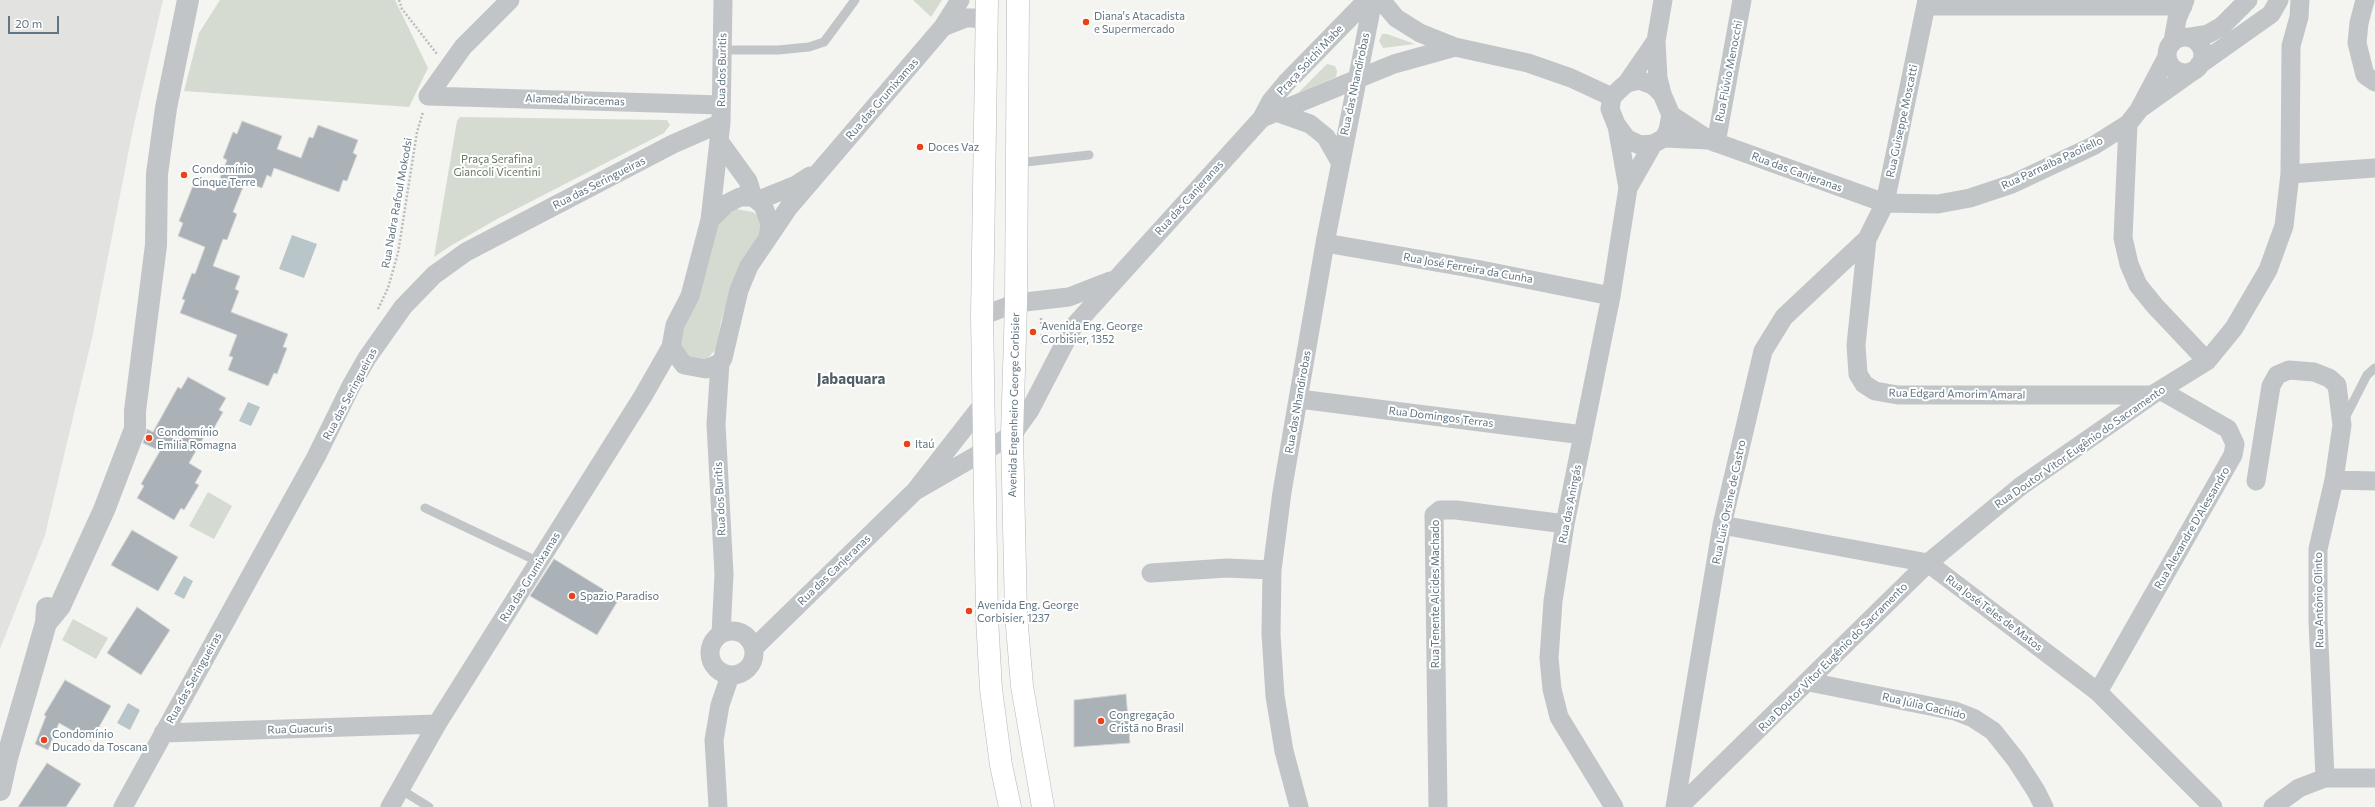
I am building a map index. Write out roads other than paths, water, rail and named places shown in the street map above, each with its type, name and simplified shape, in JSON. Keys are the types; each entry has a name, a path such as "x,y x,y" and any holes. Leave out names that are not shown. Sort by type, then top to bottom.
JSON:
{"main road":[{"path":"987,0 982,316 987,618 991,689 1001,764 1010,807"},
{"name":"Avenida Engenheiro George Corbisier","path":"1018,0 1016,303 1012,435 1016,606 1022,686 1043,807"}],"street":[{"path":"0,790 7,758 46,623 60,606 97,508 123,424 135,411 153,276 157,174 166,108 188,0"},
{"name":"Alameda Ibiracemas","path":"510,0 463,47 447,67 428,96 720,123"},
{"name":"Rua dos Buritis","path":"671,347 671,340 675,325 690,296 697,275 710,220 720,123 723,0"},
{"name":"Rua das Grumixamas","path":"713,366 727,346 728,332 739,290 749,266 789,207 943,27 960,0"},
{"name":"Praça Soichi Mabe","path":"1367,0 1286,83 1271,101 1270,115 1416,56 1455,47"},
{"name":"Rua das Nhandirobas","path":"1299,807 1284,752 1275,696 1271,634 1272,570 1339,160 1373,0"},
{"path":"1381,0 1396,18 1408,28 1455,47 1528,63 1571,78 1612,97"},
{"path":"1656,41 1627,83 1612,97 1610,109 1616,124 1627,139 1640,145 1658,141 1668,130 1671,115 1662,94 1658,78 1656,41 1663,0"},
{"name":"Rua Flúvio Menocchi","path":"1712,142 1742,0"},
{"path":"2179,43 2208,34 2222,26 2248,0"},
{"name":"Rua Parnaíba Paoliello","path":"1885,203 1938,204 1970,198 2012,184 2087,149 2133,117 2196,68 2271,14 2279,0"},
{"name":"Rua Doutor Vitor Eugênio do Sacramento","path":"2283,0 2283,16 2291,46"},
{"name":"Rua Doutor Vitor Eugênio do Sacramento","path":"1680,807 1928,563 2020,486 2156,393 2208,361 2234,328 2268,270 2284,226 2290,174 2291,46 2299,17 2300,0"},
{"path":"2365,0 2359,23 2358,44 2365,75 2375,82"},
{"path":"1927,3 2183,5 2186,20 2170,65 2176,70 2185,72 2196,68 2203,57 2202,48 2197,41 2179,43"},
{"name":"Rua Guiseppe Moscatti","path":"1867,239 1885,203 1927,3"},
{"name":"Rua das Grumixamas","path":"943,27 966,18 975,18 987,24"},
{"name":"Rua Parnaíba Paoliello","path":"2133,117 2179,43"},
{"path":"1627,83 1639,80 1653,85 1662,94"},
{"path":"1270,115 1310,124 1326,136 1339,160"},
{"name":"Rua das Canjeranas","path":"915,491 1012,435 1030,410 1073,327 1270,115"},
{"name":"Rua das Canjeranas","path":"1671,115 1712,142 1885,203"},
{"path":"2133,117 2123,238 2129,264 2138,285 2155,306 2208,361"},
{"path":"720,123 756,198 769,216 768,238"},
{"name":"Rua das Seringueiras","path":"122,807 316,457 354,380 367,358 403,307 434,275 466,252 673,144 720,123"},
{"name":"Rua das Aningás","path":"1614,807 1559,717 1552,689 1549,658 1553,608 1565,524 1611,296 1628,188 1616,124"},
{"name":"Rua das Canjeranas","path":"1658,141 1712,142"},
{"name":"Rua das Aningás","path":"1628,188 1658,141"},
{"path":"2290,174 2375,168"},
{"name":"Rua das Grumixamas","path":"710,220 726,204 740,197 756,198 796,184 820,170"},
{"name":"Rua Edgard Amorim Amaral","path":"1867,239 1856,345 1856,364 1858,374 1864,384 1875,391 1898,395 2156,393"},
{"name":"Rua Luis Orsine de Castro","path":"1675,807 1722,525 1763,351 1784,317 1867,239"},
{"name":"Rua José Ferreira da Cunha","path":"1325,243 1476,269 1611,296"},
{"name":"Rua das Canjeranas","path":"982,316 1016,303 1060,299 1079,294 1117,278"},
{"path":"1060,299 1068,310 1073,327"},
{"path":"671,347 684,365 713,366"},
{"name":"Rua das Grumixamas","path":"390,807 437,724 643,396 671,347"},
{"name":"Rua dos Buritis","path":"713,366 724,574 729,633"},
{"name":"Rua Antônio Olinto","path":"2256,480 2271,386 2278,374 2289,370 2314,372 2329,378 2337,386 2342,425 2334,480 2318,549 2318,621 2325,778"},
{"name":"Rua Alexandre D'Alessandro","path":"2098,692 2234,455 2235,444 2228,429 2156,393"},
{"name":"Rua Domingos Terras","path":"1299,399 1583,435"},
{"name":"Rua das Canjeranas","path":"754,648 915,491 984,404"},
{"path":"2334,480 2375,481"},
{"name":"Rua Tenente Alcides Machado","path":"1438,807 1434,515 1440,510 1456,510 1565,524"},
{"name":"Rua José Teles de Matos","path":"1722,525 1928,563 2098,692 2213,807"},
{"path":"1151,573 1227,568 1272,570"},
{"path":"729,633 746,636 754,648 754,655 749,668 738,675 730,676 717,670 710,659 711,645 729,633"},
{"path":"718,807 714,740 720,705 730,676"},
{"name":"Rua Júlia Gachido","path":"1808,682 1955,712 1973,718 1992,731 2016,760 2036,791 2044,807"},
{"name":"Rua Guacuris","path":"163,734 437,724"},
{"path":"2277,805 2299,788 2325,778 2375,778"}],"lane":[{"path":"722,50 778,50 809,47 824,42 854,0"},
{"path":"1017,163 1089,155"},
{"path":"2342,425 2367,375 2375,368"},
{"path":"425,508 539,562"},
{"path":"400,790 429,807"}],"place":[{"name":"Diana's Atacadista e Supermercado","path":"1086,22"},
{"name":"Doces Vaz","path":"920,147"},
{"name":"Condomínio Cinque Terre","path":"184,175"},
{"name":"Avenida Eng. George Corbisier, 1352","path":"1033,332"},
{"name":"Condomínio Emilia Romagna","path":"149,438"},
{"name":"Itaú","path":"907,444"},
{"name":"Spazio Paradiso","path":"572,596"},
{"name":"Avenida Eng. George Corbisier, 1237","path":"969,611"},
{"name":"Congregação Cristã no Brasil","path":"1101,721"},
{"name":"Condomínio Ducado da Toscana","path":"44,740"}],"district":[{"name":"Jabaquara","path":"851,379"}],"park label":[{"name":"Praça Serafina Giancoli Vicentini","path":"497,165"}]}
